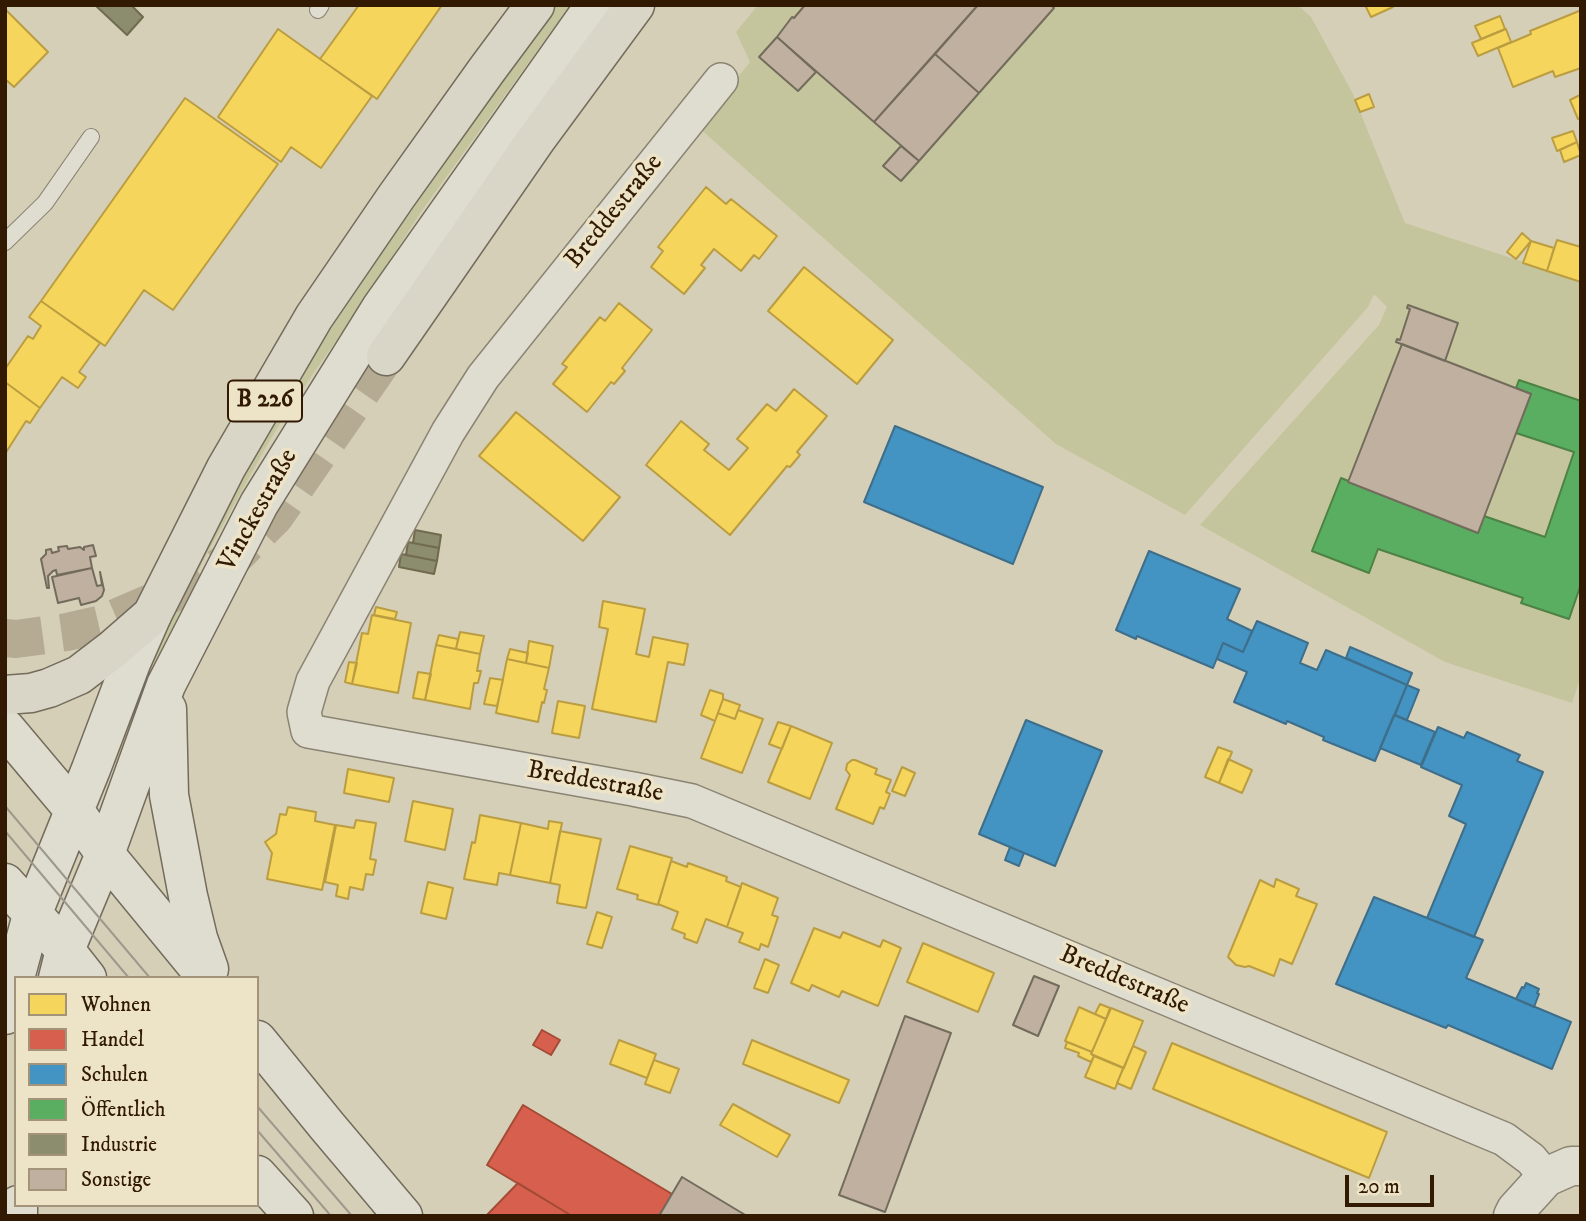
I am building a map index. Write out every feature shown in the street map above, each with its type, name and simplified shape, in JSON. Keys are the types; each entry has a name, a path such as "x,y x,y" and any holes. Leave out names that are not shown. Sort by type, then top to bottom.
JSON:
{"main road":[{"name":"Vinckestraße","path":"32,915 131,663 152,615 226,468 314,317 486,71 536,5"},
{"name":"Vinckestraße","path":"70,969 105,854 166,685 259,504 381,308 595,5"},
{"path":"386,356 537,138 635,5"},
{"path":"5,695 49,688 79,675 152,615"},
{"path":"166,685 169,794 188,897 211,976"},
{"path":"5,727 205,976"},
{"path":"5,883 32,915 70,969"},
{"name":"B 226","path":"16,976 32,915"},
{"name":"B 226","path":"5,1015 14,982"},
{"path":"259,1042 403,1216"},
{"path":"1517,1214 1564,1172"},
{"path":"259,1177 294,1216"}],"street":[{"name":"Breddestraße","path":"721,80 488,371 448,432 313,681 304,712 308,731 692,800 1504,1139 1531,1160 1564,1172"}],"lane":[{"path":"5,242 46,203 91,137"}],"green space":[{"path":"556,5 570,5 421,212 266,447 203,561 145,689 117,765 112,758 187,576 279,407 381,254"},
{"path":"758,5 1298,5 1311,17 1352,92 1405,223 1581,281 1581,676 1572,703 1445,662 1200,525 1379,325 1387,307 1374,294 1368,307 1185,515 1056,444 698,127 750,62 736,32"}],"building: Wohnen":[{"path":"359,5 442,5 377,99 320,59"},
{"path":"1365,5 1393,5 1393,7 1371,17"},
{"path":"5,9 48,52 14,87 5,79"},
{"path":"1579,11 1581,68 1555,77 1553,71 1513,87 1498,48 1531,34 1530,31"},
{"path":"1500,16 1505,29 1481,39 1475,26"},
{"path":"278,29 372,96 321,168 291,147 281,162 218,117"},
{"path":"1506,29 1511,42 1478,56 1472,43"},
{"path":"1369,94 1374,107 1360,112 1355,100"},
{"path":"1580,95 1581,118 1578,119 1570,100"},
{"path":"185,98 278,164 173,310 144,290 105,346 41,301"},
{"path":"1573,131 1577,142 1557,151 1552,138"},
{"path":"1577,142 1581,155 1564,162 1560,150"},
{"path":"706,187 726,204 731,199 777,236 759,259 754,255 741,271 714,249 701,265 705,268 684,294 651,267 663,251 658,247"},
{"path":"1522,233 1531,241 1516,259 1507,252"},
{"path":"1557,240 1581,247 1581,282 1547,271"},
{"path":"1531,241 1554,248 1547,271 1523,263"},
{"path":"804,267 893,340 857,384 768,311"},
{"path":"41,301 100,343 79,372 86,377 78,388 62,377 40,408 5,382 5,369 28,336 33,339 41,326 29,317"},
{"path":"619,303 652,330 622,368 625,371 614,384 611,382 587,412 553,384 567,367 562,364 600,317 605,321"},
{"path":"5,382 40,408 30,423 26,421 5,454"},
{"path":"794,389 827,416 797,452 800,455 790,467 787,466 730,535 646,465 681,421 709,444 704,450 729,470 748,448 737,439 767,404 776,411"},
{"path":"516,412 620,497 583,541 479,456"},
{"path":"603,601 645,609 636,654 649,657 653,637 688,644 684,665 668,662 656,722 592,709 608,629 599,627"},
{"path":"376,607 397,612 395,619 374,615"},
{"path":"372,615 411,623 398,693 352,684 362,633 368,634"},
{"path":"460,632 484,636 480,654 456,649"},
{"path":"439,635 458,639 456,649 436,645"},
{"path":"529,641 553,646 549,668 526,663"},
{"path":"436,645 480,654 477,671 481,671 478,683 474,683 470,709 425,700"},
{"path":"510,649 528,653 526,663 507,659"},
{"path":"507,659 549,668 544,689 547,690 538,722 496,713"},
{"path":"349,662 357,663 352,684 345,682"},
{"path":"418,672 431,674 425,700 413,698"},
{"path":"490,678 503,680 497,706 484,704"},
{"path":"710,690 723,694 715,721 701,715"},
{"path":"723,699 740,705 735,719 718,713"},
{"path":"558,701 585,706 579,738 552,733"},
{"path":"738,710 763,719 742,773 701,758 718,713 735,719"},
{"path":"778,722 791,726 782,749 769,744"},
{"path":"791,726 832,743 810,799 768,782"},
{"path":"1218,747 1232,752 1219,783 1205,777"},
{"path":"1228,759 1252,770 1242,793 1219,783"},
{"path":"852,760 877,769 875,774 891,780 886,792 890,794 884,809 880,807 873,824 836,809 850,775 846,770 847,764"},
{"path":"902,767 915,773 905,796 892,791"},
{"path":"348,769 394,778 389,802 344,793"},
{"path":"413,801 453,809 445,850 405,841"},
{"path":"288,807 316,812 315,821 335,825 322,890 267,879 272,853 265,842 276,834 280,814 286,815"},
{"path":"480,815 521,823 510,875 499,873 497,885 464,879"},
{"path":"356,820 376,823 370,859 376,860 373,875 366,874 363,890 350,887 348,899 336,896 338,885 325,882 336,825 354,828"},
{"path":"549,821 562,823 550,883 510,875 521,823 548,829"},
{"path":"560,831 601,839 586,908 557,903 560,885 550,883"},
{"path":"630,846 672,858 658,905 617,889"},
{"path":"671,861 687,867 688,863 727,877 726,881 741,887 727,927 706,919 697,943 672,929 678,912 658,904"},
{"path":"1276,879 1299,889 1296,896 1317,904 1292,964 1280,959 1274,976 1249,966 1236,965 1228,957 1260,880 1274,887"},
{"path":"428,882 453,888 446,919 421,913"},
{"path":"742,883 778,898 772,915 778,917 768,947 761,944 759,950 739,942 743,933 727,927"},
{"path":"597,912 612,917 602,948 587,944"},
{"path":"814,928 840,938 843,932 880,947 883,940 901,948 878,1006 842,991 839,997 812,985 809,991 791,983"},
{"path":"923,943 994,973 978,1012 907,982"},
{"path":"765,959 779,965 768,993 754,988"},
{"path":"1100,1004 1110,1008 1106,1019 1095,1014"},
{"path":"1079,1007 1106,1019 1092,1052 1065,1041"},
{"path":"1111,1008 1143,1021 1124,1068 1091,1054"},
{"path":"619,1040 656,1054 647,1078 610,1064"},
{"path":"752,1040 849,1080 839,1103 743,1064"},
{"path":"1067,1042 1092,1052 1094,1056 1091,1062 1078,1056 1079,1053 1065,1048"},
{"path":"1172,1043 1387,1132 1369,1178 1153,1089"},
{"path":"1133,1046 1146,1052 1131,1089 1117,1083"},
{"path":"1094,1056 1123,1068 1115,1089 1085,1077"},
{"path":"654,1060 679,1069 670,1093 645,1084"},
{"path":"733,1104 790,1135 777,1157 720,1125"}],"building: Handel":[{"path":"542,1030 560,1040 551,1055 533,1045"},
{"path":"523,1105 672,1194 659,1216 572,1216 487,1165"},
{"path":"518,1183 572,1216 486,1216"}],"building: Schulen":[{"path":"895,426 1043,487 1013,564 864,502"},
{"path":"1149,551 1240,589 1227,619 1252,631 1243,652 1223,643 1213,668 1116,630"},
{"path":"1257,621 1308,643 1300,663 1317,670 1326,650 1407,685 1375,761 1323,740 1324,737 1287,721 1286,724 1234,702 1247,672 1217,659 1223,643 1243,652"},
{"path":"1350,647 1412,673 1407,685 1346,658"},
{"path":"1407,685 1419,690 1407,720 1395,715"},
{"path":"1394,715 1435,732 1421,765 1380,748"},
{"path":"1026,720 1102,751 1055,866 979,834"},
{"path":"1438,727 1464,738 1467,732 1520,755 1517,761 1543,772 1474,937 1427,918 1466,824 1449,816 1462,785 1421,767"},
{"path":"1010,847 1024,853 1019,866 1005,860"},
{"path":"1374,897 1483,940 1466,978 1571,1022 1552,1069 1448,1025 1446,1028 1336,984"},
{"path":"1526,983 1539,989 1534,1007 1516,999"}],"building: Öffentlich":[{"path":"1519,380 1581,401 1581,584 1569,619 1521,603 1523,598 1378,549 1369,573 1312,551 1341,478 1478,533 1484,516 1545,537 1574,452 1516,433 1531,394 1516,388"}],"building: Industrie":[{"path":"95,5 131,5 143,17 127,35"},
{"path":"415,530 441,535 439,548 413,543"},
{"path":"408,542 439,548 437,561 406,555"},
{"path":"401,554 437,561 434,574 399,567"}],"building: Sonstige":[{"path":"805,5 978,5 874,122 777,37"},
{"path":"978,5 1051,5 1054,8 979,93 935,54"},
{"path":"777,37 816,72 798,91 759,57"},
{"path":"935,54 979,93 919,161 874,122"},
{"path":"901,146 919,161 901,181 883,166"},
{"path":"1408,305 1458,323 1445,361 1396,342 1397,339 1400,340 1410,309 1407,308"},
{"path":"1402,344 1531,394 1478,533 1348,482"},
{"path":"93,545 96,556 90,557 92,568 57,575 56,570 53,571 48,576 47,588 41,559 46,550 51,549 52,553 59,551 58,547 67,546 68,549 80,547 84,550 84,547"},
{"path":"92,568 97,586 102,585 100,572 104,590 102,596 96,601 81,605 79,598 58,603 52,577"},
{"path":"1034,976 1059,986 1038,1036 1013,1025"},
{"path":"905,1016 951,1033 885,1212 839,1195"},
{"path":"682,1177 747,1216 659,1216"}],"tunnel":[{"path":"5,638 67,632 102,624 194,584 234,557 275,516 386,356"}],"tram line":[{"path":"5,806 148,976"},
{"path":"5,831 127,976"},
{"path":"259,1108 352,1216"},
{"path":"259,1132 331,1216"}]}
